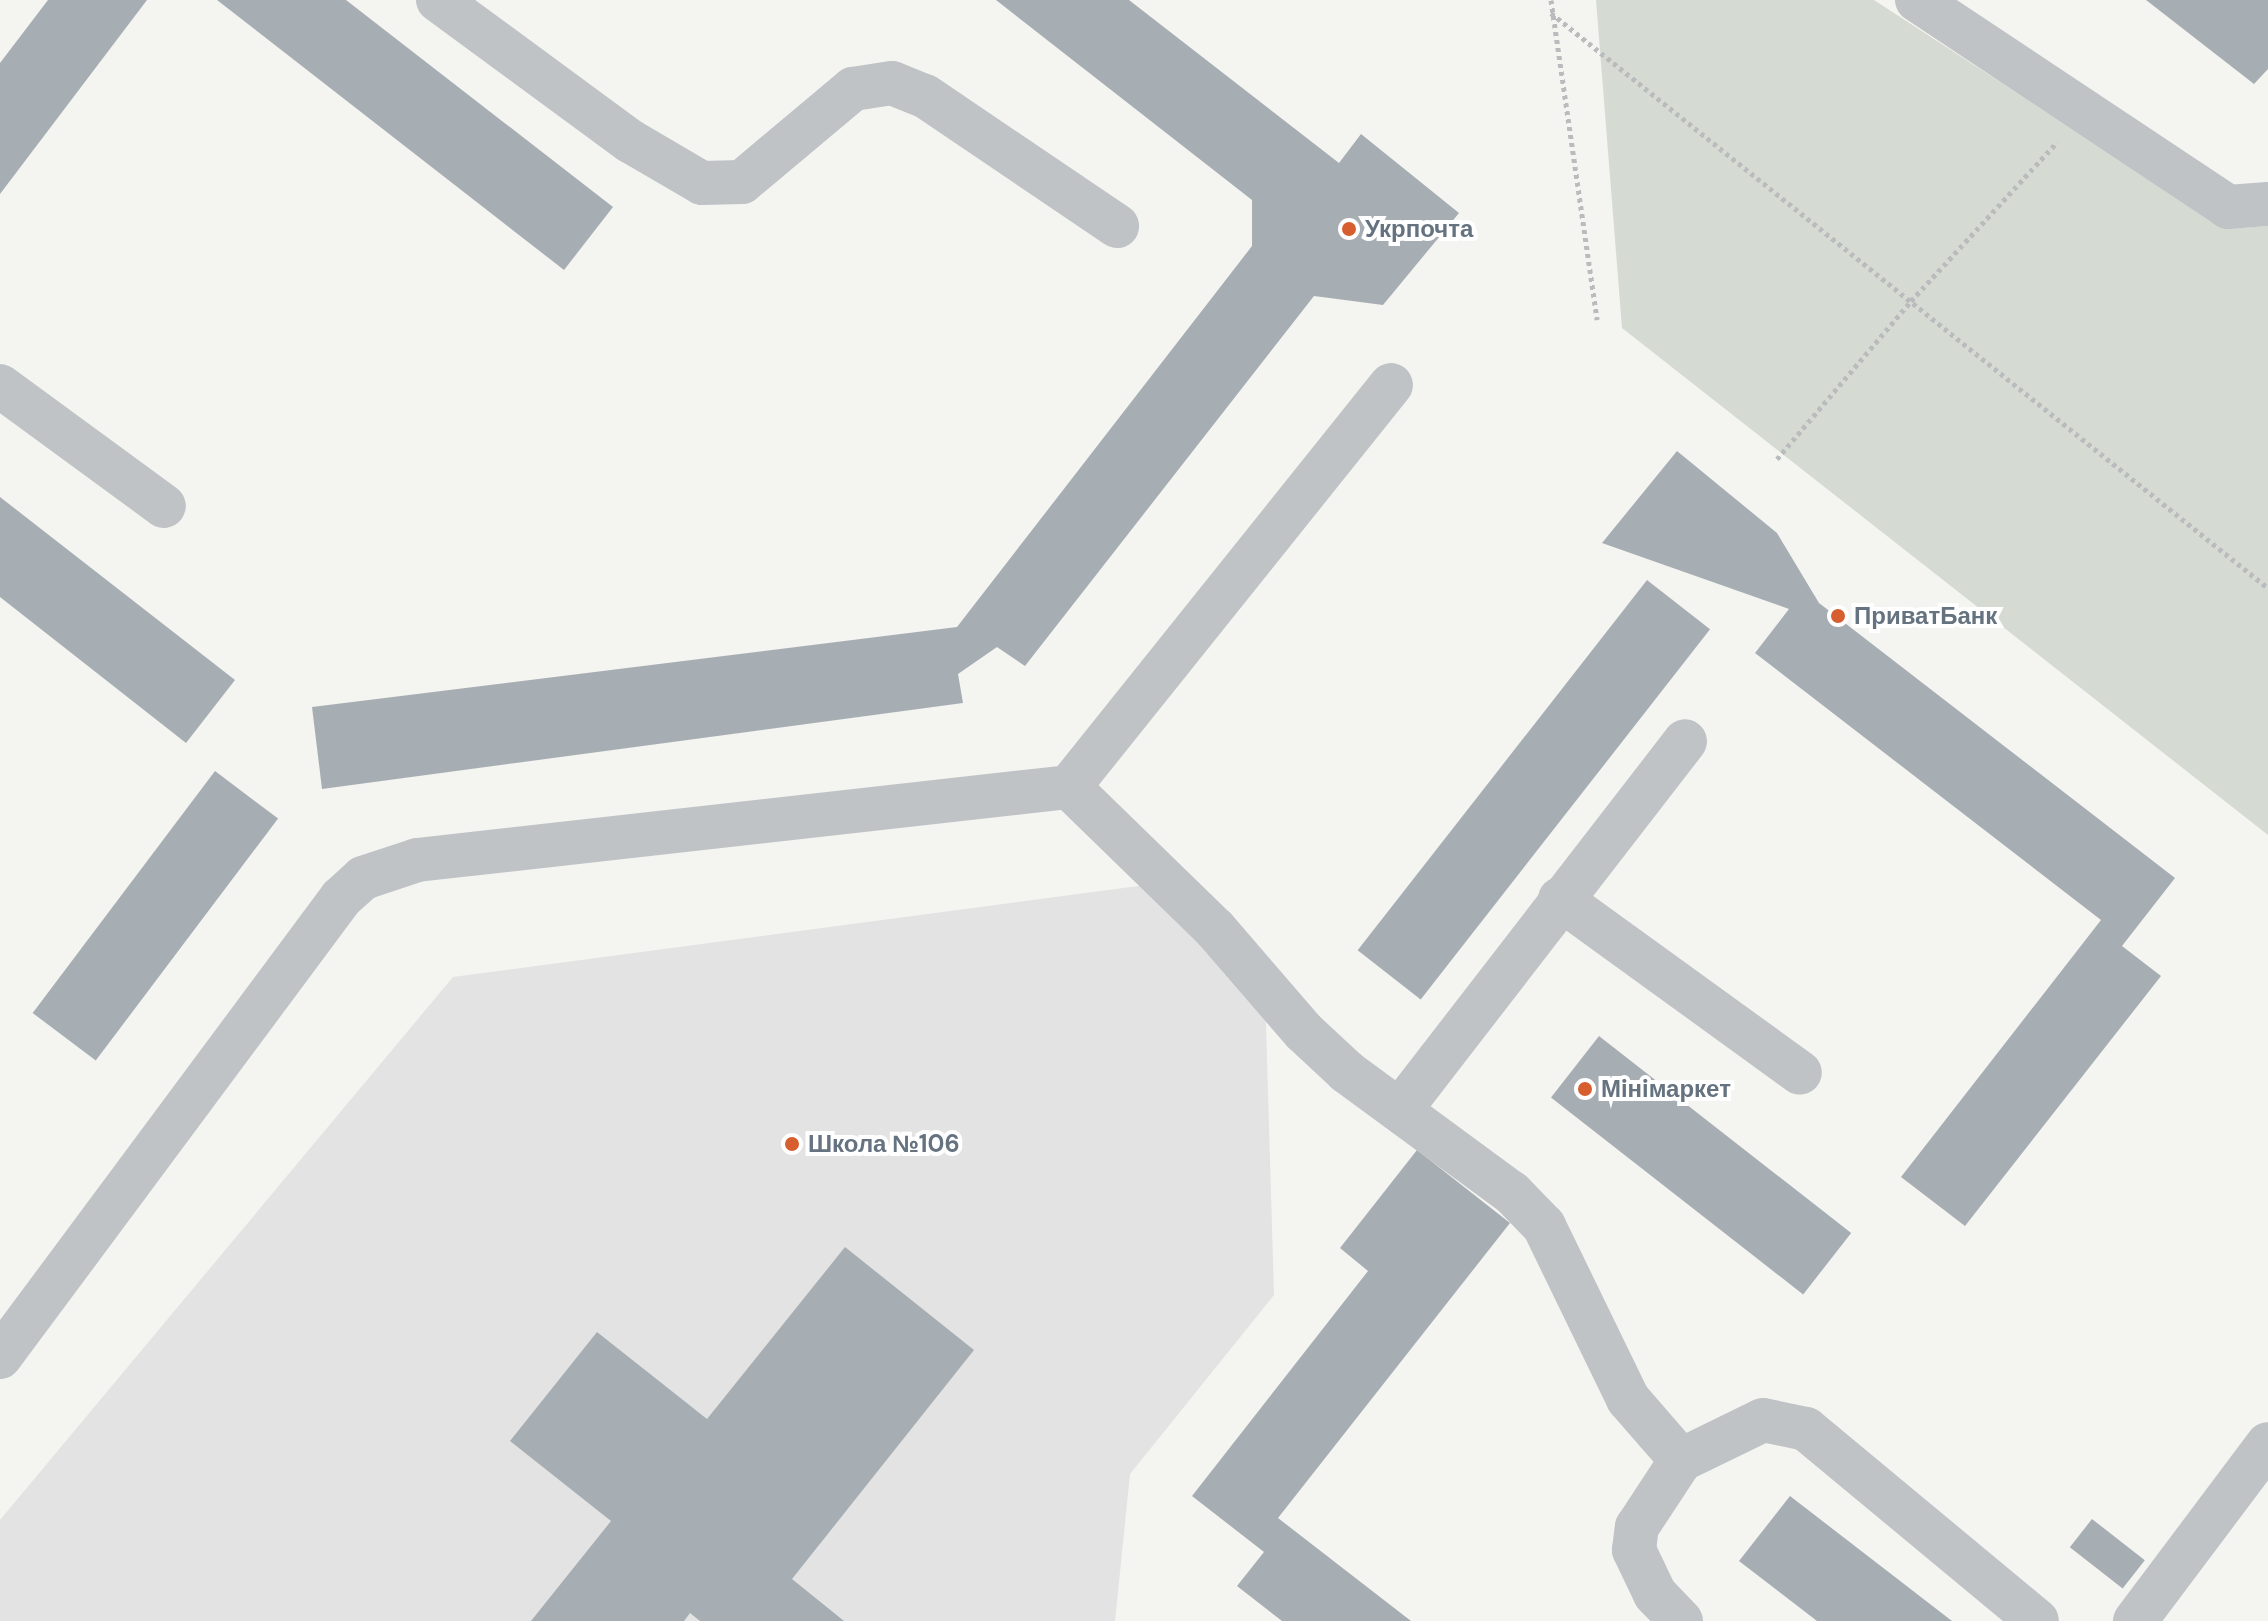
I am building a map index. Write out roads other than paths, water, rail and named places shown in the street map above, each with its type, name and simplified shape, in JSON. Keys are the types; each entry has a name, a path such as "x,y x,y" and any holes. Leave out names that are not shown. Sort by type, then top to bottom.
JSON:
{"lane":[{"path":"438,0 630,141 702,183 742,182 853,89 892,83 925,96 1117,226"},
{"path":"1917,0 2228,207 2268,204"},
{"path":"0,1357 341,898 363,878 417,860 1069,787 1391,385"},
{"path":"0,386 164,506"},
{"path":"1400,1110 1685,741"},
{"path":"1069,787 1215,929 1304,1032 1347,1072 1512,1193 1544,1226 1628,1399 1681,1460"},
{"path":"1560,899 1800,1073"},
{"path":"1681,1621 1655,1594 1634,1550 1637,1527 1681,1460 1763,1420 1806,1429 2037,1621"},
{"path":"2135,1621 2268,1444"}],"place":[{"name":"Укрпочта","path":"1349,229"},
{"name":"ПриватБанк","path":"1838,616"},
{"name":"Мiнiмаркет","path":"1585,1089"},
{"name":"Школа №106","path":"792,1144"}]}
